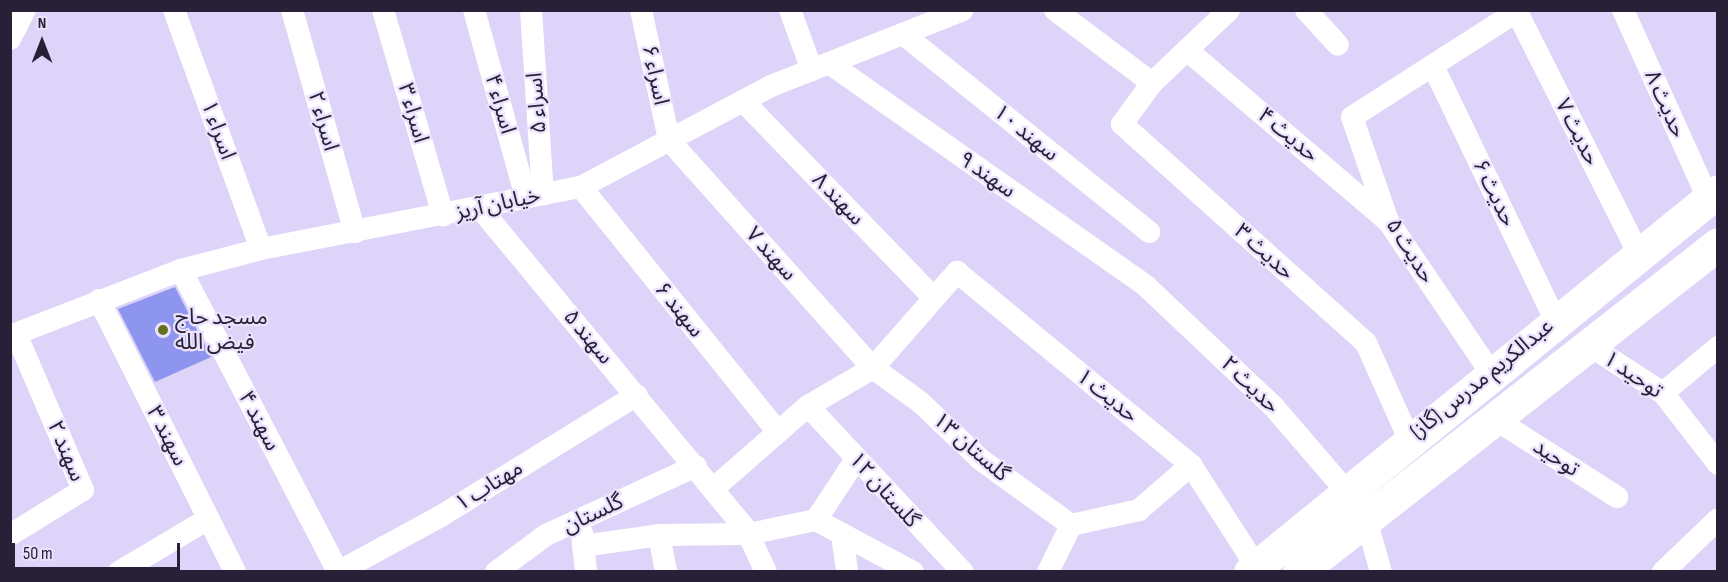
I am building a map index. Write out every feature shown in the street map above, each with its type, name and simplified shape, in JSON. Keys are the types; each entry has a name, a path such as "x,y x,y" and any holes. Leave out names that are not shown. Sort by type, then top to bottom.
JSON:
{"street":[{"path":"10,39 25,10"},
{"name":"اسراء ۱","path":"174,10 261,249"},
{"name":"اسراء ۲","path":"292,10 355,232"},
{"name":"اسراء ۳","path":"383,10 443,215"},
{"name":"اسراء ۴","path":"474,10 535,196"},
{"name":"اسراء ۵","path":"531,10 535,196"},
{"name":"اسراء ۶","path":"641,10 669,140"},
{"path":"790,10 821,67"},
{"name":"خیابان آریز","path":"13,335 181,270 261,249 581,187 742,101 963,10"},
{"path":"1055,10 1152,83 1229,10"},
{"path":"1306,10 1338,45"},
{"name":"حدیث ۸","path":"1623,10 1713,195"},
{"path":"1433,66 1518,11"},
{"name":"حدیث ۷","path":"1518,11 1638,253"},
{"name":"سهند ۱۰","path":"903,34 1149,232"},
{"name":"حدیث ۴","path":"1187,50 1388,221"},
{"name":"حدیث ۵","path":"1433,66 1353,117 1388,221 1491,372"},
{"name":"حدیث ۶","path":"1433,66 1555,320"},
{"name":"سهند ۹","path":"821,67 1146,286"},
{"name":"حدیث ۳","path":"1152,83 1122,124 1366,343 1409,439"},
{"name":"سهند ۸","path":"742,101 933,297"},
{"name":"سهند ۷","path":"669,140 873,368"},
{"name":"سهند ۶","path":"581,187 778,432"},
{"name":"عبدالکریم مدرس (گاز)","path":"1253,569 1491,372 1713,195"},
{"name":"سهند ۵","path":"480,208 714,488 749,534 766,572"},
{"name":"عبدالکریم مدرس (گاز)","path":"1299,572 1718,244"},
{"name":"سهند ۴","path":"181,270 338,572"},
{"name":"حدیث ۱","path":"933,297 957,272 1191,465 1253,569"},
{"name":"حدیث ۲","path":"1146,286 1273,406 1346,491"},
{"path":"714,488 808,406 873,368 933,297"},
{"name":"سهند ۳","path":"99,300 235,572"},
{"name":"سهند ۲","path":"10,535 83,490 13,335"},
{"name":"توحید ۱","path":"1589,345 1663,393 1718,464"},
{"path":"1663,393 1718,346"},
{"name":"گلستان ۱۳","path":"873,368 920,402 980,459 1071,525"},
{"name":"مهتاب ۱","path":"338,572 441,516 637,395"},
{"name":"گلستان ۱۲","path":"808,406 963,572"},
{"name":"توحید","path":"1495,419 1617,497"},
{"path":"816,520 856,459"},
{"path":"1048,572 1071,525 1139,510 1191,465"},
{"name":"گلستان","path":"497,571 546,535 696,466"},
{"path":"1346,491 1366,519 1381,572"},
{"path":"118,572 208,519"},
{"path":"1663,572 1718,519"},
{"path":"580,520 586,572"},
{"path":"583,546 658,535 749,534 816,520 842,535 859,540 913,572"},
{"path":"658,535 666,572"},
{"path":"842,535 847,572"}],"building":[{"name":"مسجد حاج فیض الله","path":"175,287 211,357 155,382 118,309"}],"place":[{"name":"مسجد حاج فیض الله","path":"163,330"}]}
